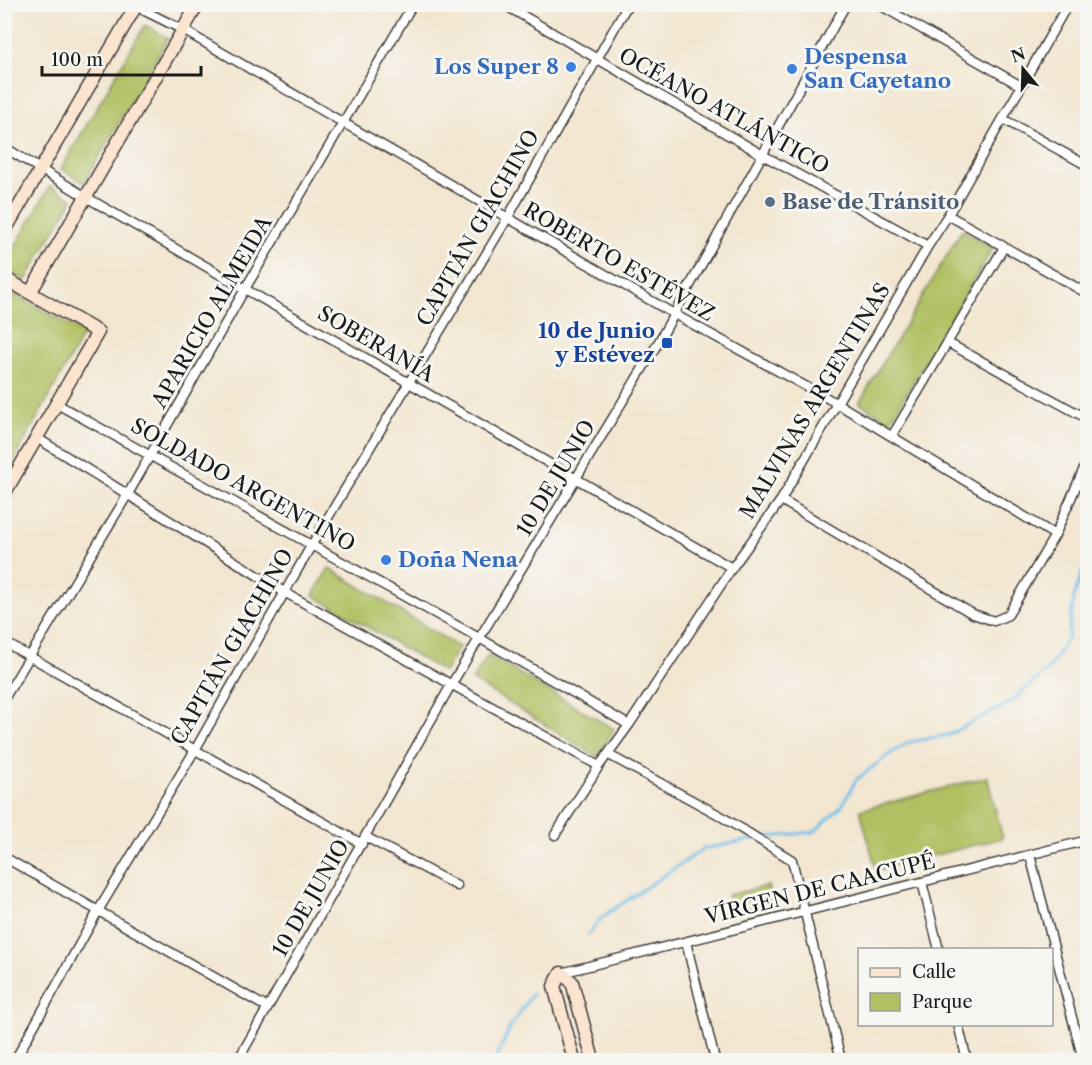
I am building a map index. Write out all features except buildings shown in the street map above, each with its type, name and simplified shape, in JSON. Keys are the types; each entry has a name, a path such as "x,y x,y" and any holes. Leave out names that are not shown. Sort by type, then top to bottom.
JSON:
{"main road":[{"path":"30,293 198,4"},
{"path":"4,232 135,5"},
{"path":"4,278 98,332 4,494"},
{"path":"574,1060 554,986 561,973 572,982 593,1060"}],"street":[{"name":"APARICIO ALMEIDA","path":"4,699 129,494 245,289 413,4"},
{"name":"OCÉANO ATLÁNTICO","path":"503,4 761,154 928,246"},
{"name":"CAPITÁN GIACHINO","path":"15,1060 98,911 195,750 284,592 507,219 628,4"},
{"name":"10 DE JUNIO","path":"238,1060 452,685 674,314 846,4"},
{"path":"878,4 1021,86"},
{"name":"MALVINAS ARGENTINAS","path":"555,835 732,568 781,500 1004,119 1068,4"},
{"name":"ROBERTO ESTÉVEZ","path":"135,5 183,30 674,314 838,404 1055,535"},
{"path":"1004,119 1088,166"},
{"name":"SOBERANÍA","path":"4,147 245,289 732,568"},
{"path":"948,215 1088,294"},
{"path":"892,436 1004,247"},
{"path":"948,343 1088,419"},
{"name":"SOLDADO ARGENTINO","path":"57,404 481,639 629,725"},
{"path":"37,438 284,592 599,766"},
{"path":"781,500 973,614 994,621 1008,615 1055,535 1088,459"},
{"path":"4,642 195,750 364,841 457,886"},
{"path":"609,755 719,816 792,860 842,1060"},
{"name":"VÍRGEN DE CAACUPÉ","path":"561,973 1088,840"},
{"path":"1030,855 1083,1060"},
{"path":"4,857 268,1008"},
{"path":"922,882 938,948"},
{"path":"686,942 715,1060"},
{"path":"958,1026 967,1060"}],"green space":[{"path":"145,25 168,38 84,183 61,169"},
{"path":"50,186 73,199 25,281 5,269 5,264"},
{"path":"962,230 993,248 890,421 859,403"},
{"path":"5,289 84,333 5,476"},
{"path":"329,568 459,647 444,672 313,595"},
{"path":"488,655 614,729 597,757 472,680"},
{"path":"987,777 1003,838 876,870 860,810"},
{"path":"768,886 772,903 731,913 727,895"}],"waterway":[{"path":"761,838 814,832 842,806 856,780 891,753 910,742 948,735 1011,702 1049,668 1068,638 1074,596 1088,557"},
{"path":"589,934 602,917 703,849 755,839"},
{"path":"495,1060 511,1026 532,994"}],"place":[{"name":"Los Super 8","path":"571,67"},
{"name":"Despensa San Cayetano","path":"792,69"},
{"name":"Base de Tránsito","path":"770,202"},
{"name":"10 de Junio y Estévez","path":"667,343"},
{"name":"Doña Nena","path":"386,560"}]}
